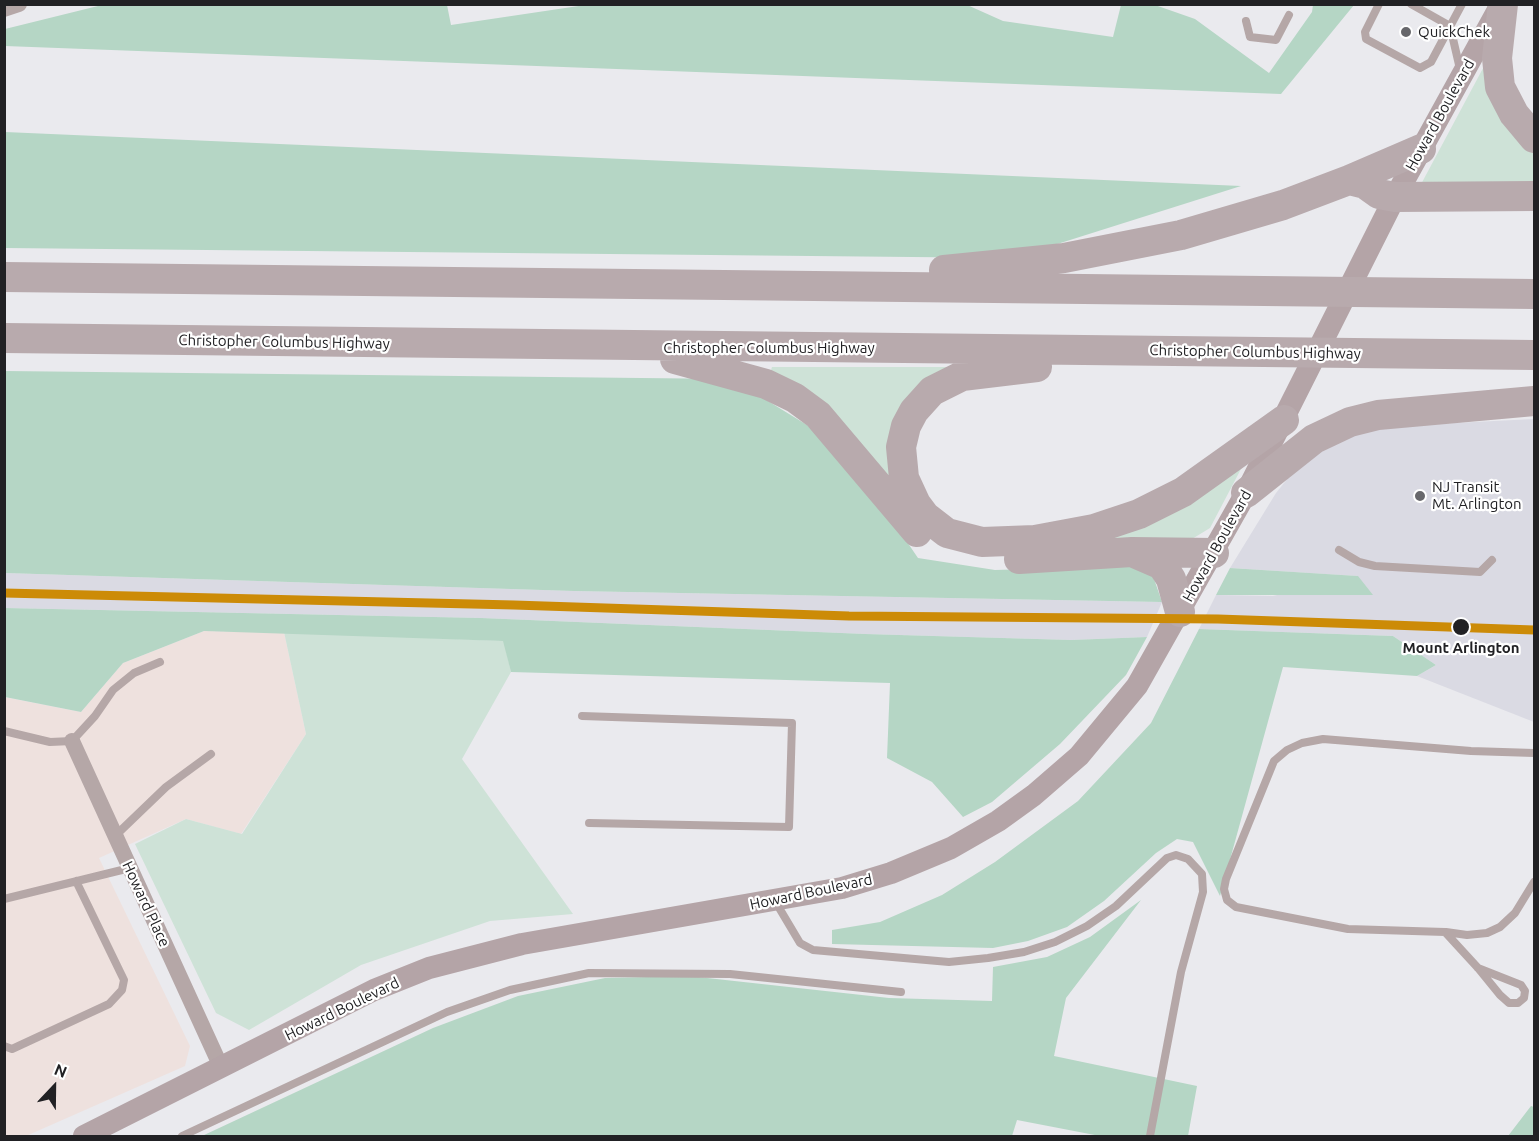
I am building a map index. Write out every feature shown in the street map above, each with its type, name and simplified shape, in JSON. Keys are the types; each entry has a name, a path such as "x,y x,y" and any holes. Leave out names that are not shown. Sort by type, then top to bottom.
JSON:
{"highway":[{"path":"1502,4 1497,58 1500,87 1514,114 1534,138"},
{"path":"891,287 911,271 960,269 1064,258 1181,235 1283,205 1421,149"},
{"path":"1349,180 1365,184 1379,194 1395,197 1534,196"},
{"path":"4,277 1534,294"},
{"name":"Christopher Columbus Highway","path":"4,338 1534,355"},
{"path":"618,346 745,376 795,398 818,415 838,435 914,530 947,551 964,556 998,560 1132,552 1214,553"},
{"path":"1108,350 1080,365 998,370 962,376 945,383 922,401 906,426 901,461 909,492 925,516 947,533 982,542 1035,540 1094,529 1139,514 1183,492 1284,420"},
{"path":"1246,493 1314,439 1356,420 1378,415 1534,401"},
{"path":"1132,552 1162,565 1171,579 1180,612"}],"main road":[{"name":"Howard Boulevard","path":"84,1137 374,990 429,968 522,944 842,888 910,866 974,836 1034,795 1079,756 1137,686 1214,553 1284,420 1395,197 1502,4"}],"street":[{"path":"4,9 19,4"},
{"name":"Howard Place","path":"72,741 221,1067"}],"lane":[{"path":"1379,4 1365,32 1366,39 1417,67 1429,64 1462,4"},
{"path":"1411,4 1450,26 1462,75"},
{"path":"1246,21 1250,37 1276,40 1289,15"},
{"path":"1339,549 1359,562 1375,566 1480,572 1492,560"},
{"path":"4,731 50,742 72,741 95,716 113,690 134,673 160,662"},
{"path":"582,716 792,723 789,827 589,823"},
{"path":"1534,753 1471,751 1323,739 1287,750 1274,761 1265,777 1248,829 1226,879 1224,889 1227,900 1236,907 1348,929 1445,932 1467,935 1487,933 1500,927 1515,913 1534,882"},
{"path":"115,836 166,787 211,754"},
{"path":"775,900 800,943 813,950 949,962 1024,952 1076,931 1116,906 1167,858 1176,855 1188,859 1202,874 1203,892 1180,972 1149,1137"},
{"path":"4,899 130,868"},
{"path":"4,1046 12,1049 109,1004 122,990 124,980 76,881"},
{"path":"1445,932 1509,1003 1518,1004 1524,998 1526,991 1521,985 1478,968"},
{"path":"182,1137 447,1012 510,990 590,973 730,974 901,992"}],"shaded area":[{"path":"1534,419 1534,722 1417,676 1436,665 1393,636 1199,629 1216,595 1273,596 1357,576 1230,568 1276,493 1296,468 1331,440 1374,427"},
{"path":"5,573 574,591 1162,602 1147,637 1071,640 481,618 5,608"},
{"path":"204,631 284,632 306,734 241,834 186,819 99,858 190,1046 185,1066 26,1136 4,1136 4,697 81,712 123,663"}],"green space":[{"path":"592,4 965,4 1003,21 1113,37 1121,5 1155,5 1195,19 1269,73 1312,12 1313,5 1354,5 1281,94 5,46 5,29 102,5 447,5 451,25"},
{"path":"1489,57 1534,148 1534,189 1419,188"},
{"path":"5,132 1241,186 1013,258 5,248"},
{"path":"772,367 979,367 955,372 938,380 916,396 903,417 895,447 896,475 911,509 937,534 971,549 1035,548 1102,534 1157,513 1237,465 1242,467 1210,528 1192,539 1005,552 971,550 947,542 925,528 837,421 812,399 770,373"},
{"path":"5,371 732,379 807,425 873,492 918,558 995,570 1135,566 1153,576 1162,602 574,591 5,573"},
{"path":"1230,568 1358,576 1373,595 1216,595"},
{"path":"5,608 481,618 1071,640 1147,637 1126,675 1060,744 992,802 963,817 932,782 887,758 890,683 511,672 503,641 204,631 123,663 81,712 5,697"},
{"path":"1199,629 1393,636 1436,665 1417,676 1283,667 1220,896 1193,842 1177,839 1156,853 1104,901 1067,927 1028,941 993,948 832,944 832,930 880,922 942,895 995,862 1078,801 1151,723"},
{"path":"284,632 504,641 511,672 462,759 573,914 490,921 361,965 249,1030 216,1013 135,844 186,819 242,834 306,734"},
{"path":"1141,900 1066,998 1054,1056 1197,1086 1188,1136 1100,1136 1017,1120 1012,1136 202,1136 433,1028 518,996 605,978 689,976 889,998 992,1001 993,967 1047,957 1090,937"},
{"path":"1531,1106 1534,1107 1534,1136 1508,1136"}],"transit line":[{"path":"4,593 514,605 849,616 1218,619 1534,630"}],"place":[{"name":"QuickChek","path":"1406,32"},
{"name":"NJ Transit Mt. Arlington","path":"1420,496"},
{"name":"Mount Arlington","path":"1461,627"}]}
